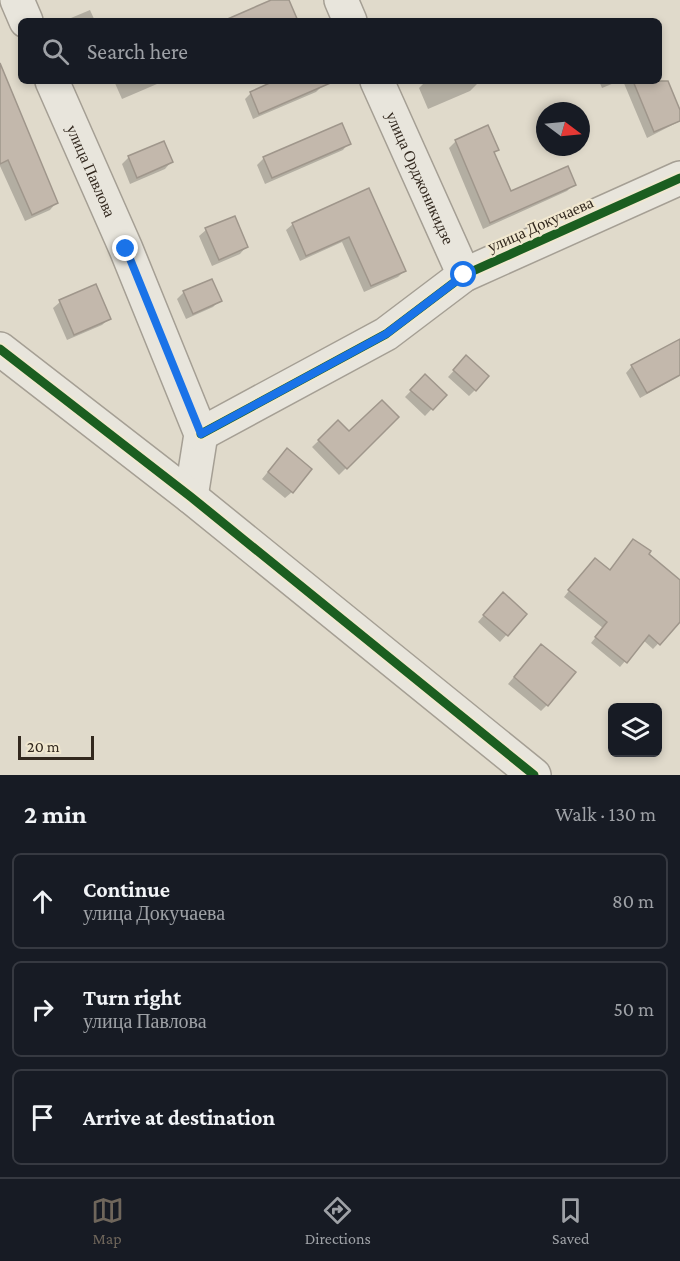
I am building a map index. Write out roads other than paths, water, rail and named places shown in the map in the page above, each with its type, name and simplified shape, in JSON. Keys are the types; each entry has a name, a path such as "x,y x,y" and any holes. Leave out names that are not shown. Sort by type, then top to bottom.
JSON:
{"street":[{"path":"17,0 25,18"},
{"path":"341,0 349,18"},
{"name":"улица Павлова","path":"53,84 126,249 201,434"},
{"name":"улица Орджоникидзе","path":"378,84 464,275"},
{"name":"улица Докучаева","path":"201,434 386,334 464,275 680,178"},
{"path":"0,349 191,497 534,775"},
{"path":"191,497 201,434"}]}
